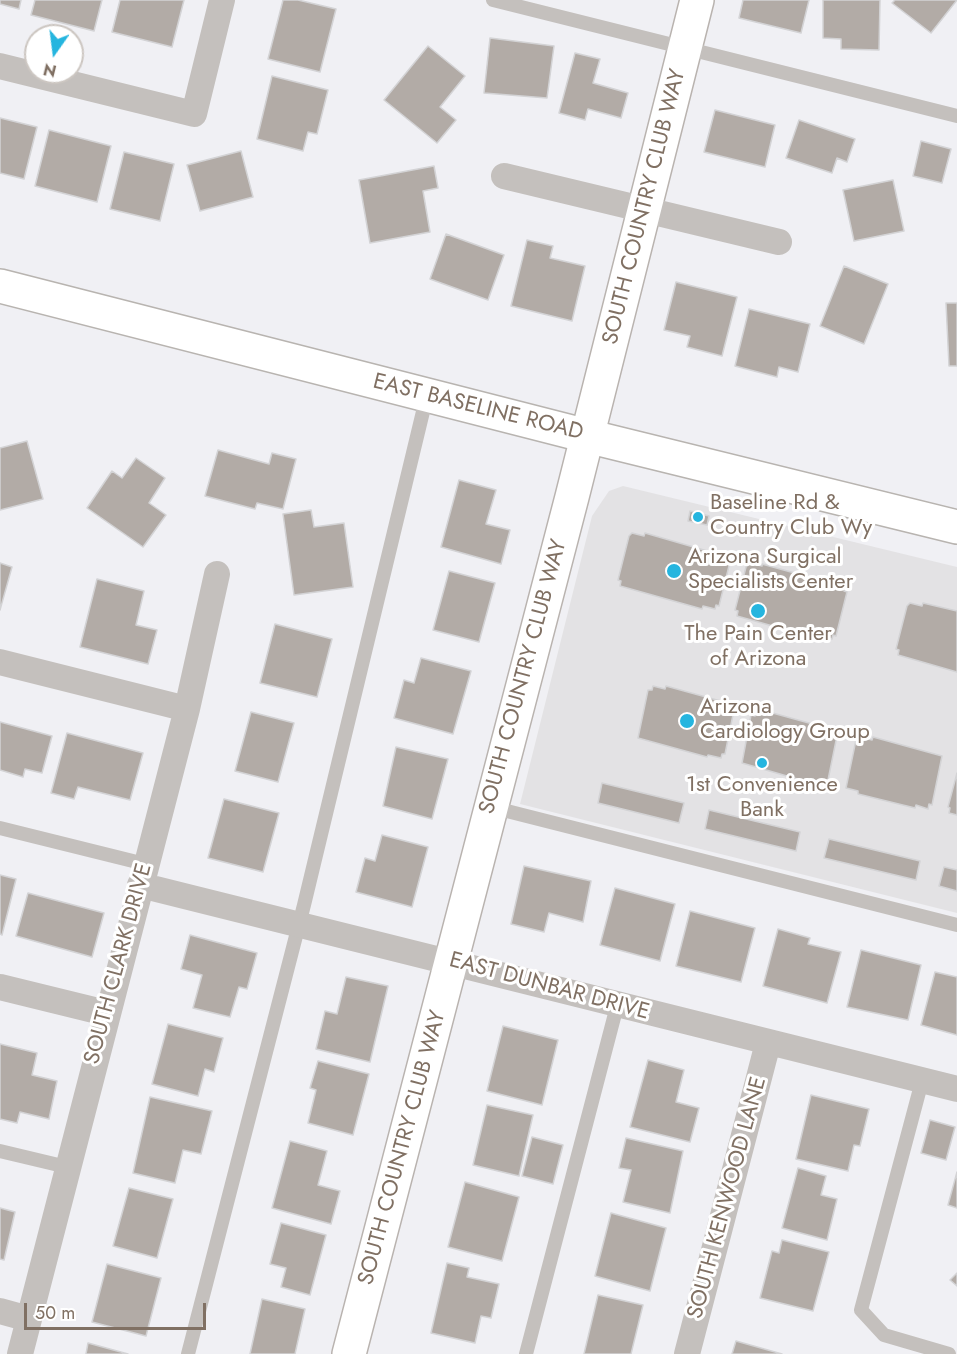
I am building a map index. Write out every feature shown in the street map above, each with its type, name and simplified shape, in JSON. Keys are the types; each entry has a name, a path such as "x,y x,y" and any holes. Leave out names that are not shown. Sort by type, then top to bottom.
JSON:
{"street":[{"path":"0,66 194,114 222,0"},
{"name":"SOUTH COUNTRY CLUB WAY","path":"349,1354 587,436 697,0"},
{"path":"504,176 779,242"},
{"name":"EAST BASELINE ROAD","path":"0,286 587,436 957,527"},
{"name":"SOUTH CLARK DRIVE","path":"20,1354 106,1013 187,709 217,574"},
{"path":"0,662 187,709"},
{"name":"EAST DUNBAR DRIVE","path":"143,874 300,923 617,1006 957,1089"},
{"path":"0,987 106,1013"},
{"name":"SOUTH KENWOOD LANE","path":"687,1354 768,1042"},
{"path":"0,1311 29,1319"}],"lane":[{"path":"493,0 957,116"},
{"path":"188,1354 300,923 427,395"},
{"path":"490,807 957,925"},
{"path":"0,828 143,874"},
{"path":"526,1354 617,1006"},
{"path":"922,1081 861,1310 884,1335 950,1354"},
{"path":"0,1150 67,1167"}],"shaded area":[{"path":"623,486 957,567 957,913 520,804 592,516 609,491"}],"building":[{"path":"0,0 21,0 19,9 0,4"},
{"path":"35,0 102,0 94,31 84,28 84,24 66,24 31,15"},
{"path":"120,0 184,0 172,47 112,32"},
{"path":"283,0 298,0 336,9 320,72 268,59"},
{"path":"743,0 809,0 801,33 739,18"},
{"path":"823,0 880,0 879,50 841,49 841,39 823,38"},
{"path":"895,0 957,0 931,33 892,3"},
{"path":"490,38 554,46 547,98 484,93"},
{"path":"428,46 465,76 440,107 456,120 437,143 384,100"},
{"path":"575,53 600,59 593,83 628,93 621,118 588,109 585,120 559,113"},
{"path":"272,76 328,90 317,134 308,132 303,151 257,139"},
{"path":"715,110 775,125 765,167 704,152"},
{"path":"0,118 37,127 24,179 0,173"},
{"path":"799,120 855,139 847,162 837,158 832,173 786,158"},
{"path":"49,130 111,146 97,202 35,186"},
{"path":"921,141 951,149 942,183 913,176"},
{"path":"241,151 253,197 200,211 187,165"},
{"path":"124,152 174,164 160,221 110,209"},
{"path":"434,166 438,188 423,191 430,232 370,243 359,180"},
{"path":"893,180 904,231 854,241 843,190"},
{"path":"446,234 504,255 488,300 430,279"},
{"path":"527,240 553,246 550,258 585,266 572,321 511,306"},
{"path":"844,266 888,284 864,344 820,326"},
{"path":"676,282 737,297 722,356 687,347 690,336 664,330"},
{"path":"946,303 957,303 957,366 949,366"},
{"path":"749,309 810,324 798,372 779,367 777,377 735,366"},
{"path":"27,441 43,499 0,510 0,448"},
{"path":"218,450 269,464 272,453 296,459 283,509 257,503 255,509 205,496"},
{"path":"136,458 165,478 149,503 166,515 143,547 87,508 112,471 122,478"},
{"path":"459,480 496,490 486,524 510,530 501,564 441,547"},
{"path":"311,510 314,527 344,523 353,587 294,595 283,514"},
{"path":"690,511 709,516 707,525 688,521"},
{"name":"Arizona Surgical Specialists Center","path":"632,533 644,536 645,533 728,557 727,561 730,562 719,606 716,605 715,609 703,606 702,609 620,586 621,581 618,580 629,536"},
{"path":"0,563 12,567 0,610"},
{"path":"750,563 762,566 762,564 845,587 844,591 847,592 836,636 833,635 832,639 820,636 819,639 737,616 738,611 735,610 746,567"},
{"path":"449,571 495,583 479,642 433,630"},
{"path":"97,579 144,591 136,625 157,630 148,664 80,647"},
{"path":"910,603 922,606 923,603 957,611 957,672 898,655 899,650 896,649 907,606"},
{"path":"275,624 332,639 317,697 260,683"},
{"path":"421,658 471,671 453,734 394,718 404,680 414,683"},
{"name":"Arizona Cardiology Group","path":"653,686 665,689 666,686 735,705 725,754 722,754 721,758 708,755 707,757 638,738 648,690 652,690"},
{"path":"251,712 294,723 278,782 235,771"},
{"path":"756,712 768,715 769,712 838,731 828,780 824,783 811,780 811,783 742,763 751,715 755,716"},
{"path":"0,722 52,736 42,773 25,769 23,777 0,770"},
{"path":"67,733 143,753 130,800 78,787 74,799 51,793"},
{"path":"861,737 872,740 873,737 942,756 932,805 929,804 928,809 858,794 858,791 846,788 856,740 860,741"},
{"path":"396,747 448,759 432,819 383,806"},
{"path":"957,773 957,815 949,813 950,808 948,807"},
{"path":"602,783 684,803 679,823 598,803"},
{"path":"224,799 279,813 263,872 208,858"},
{"path":"709,810 800,832 796,851 705,829"},
{"path":"382,835 428,847 412,907 356,892 365,858 375,861"},
{"path":"829,839 920,861 916,880 824,858"},
{"path":"524,866 591,881 583,922 549,913 544,932 511,924"},
{"path":"944,867 957,870 957,891 939,886"},
{"path":"0,875 16,879 2,935 0,934"},
{"path":"615,888 675,904 660,961 600,945"},
{"path":"28,893 104,913 92,957 16,936"},
{"path":"690,911 755,928 741,982 676,966"},
{"path":"778,929 810,938 808,944 841,952 827,1003 763,986"},
{"path":"190,935 257,953 247,989 239,987 230,1017 193,1008 202,975 181,969"},
{"path":"861,950 921,965 908,1020 847,1007"},
{"path":"935,972 957,977 957,1035 921,1025"},
{"path":"346,977 388,986 370,1062 316,1049 325,1011 337,1014"},
{"path":"168,1024 223,1038 214,1072 205,1069 198,1096 152,1084"},
{"path":"503,1026 558,1040 542,1105 487,1091"},
{"path":"0,1044 37,1053 32,1075 57,1081 49,1119 20,1112 17,1123 0,1119"},
{"path":"648,1060 684,1070 676,1102 699,1108 690,1142 630,1127"},
{"path":"318,1061 369,1074 353,1135 308,1123 316,1090 310,1088"},
{"path":"811,1095 869,1109 860,1146 854,1145 848,1171 796,1159"},
{"path":"150,1097 212,1111 201,1154 183,1150 175,1183 133,1173"},
{"path":"487,1105 533,1115 519,1176 473,1165"},
{"path":"930,1120 955,1127 946,1160 921,1153"},
{"path":"532,1137 563,1145 553,1184 522,1176"},
{"path":"626,1138 683,1151 670,1213 623,1202 631,1170 619,1168"},
{"path":"290,1141 327,1151 318,1185 340,1191 331,1224 272,1208"},
{"path":"798,1168 826,1176 821,1195 837,1199 827,1240 782,1228"},
{"path":"957,1172 957,1208 948,1205"},
{"path":"465,1182 519,1197 502,1261 448,1247"},
{"path":"129,1188 173,1199 157,1258 113,1246"},
{"path":"0,1208 15,1212 4,1260 0,1259"},
{"path":"611,1213 666,1228 650,1291 595,1276"},
{"path":"281,1223 326,1235 310,1295 281,1287 286,1268 270,1264"},
{"path":"782,1240 829,1252 813,1311 760,1298 772,1251 779,1253"},
{"path":"447,1263 469,1268 467,1277 499,1284 491,1318 481,1316 475,1343 431,1333"},
{"path":"107,1264 161,1278 146,1336 92,1322"},
{"path":"957,1273 957,1286 950,1280"},
{"path":"598,1295 643,1305 631,1354 584,1354"},
{"path":"262,1299 305,1309 295,1354 250,1354"},
{"path":"736,1341 782,1354 732,1354"},
{"path":"88,1343 128,1354 86,1354"}],"place":[{"name":"Baseline Rd & Country Club Wy","path":"698,517"},
{"name":"Arizona Surgical Specialists Center","path":"674,571"},
{"name":"The Pain Center of Arizona","path":"758,611"},
{"name":"Arizona Cardiology Group","path":"687,721"},
{"name":"1st Convenience Bank","path":"762,763"}]}
